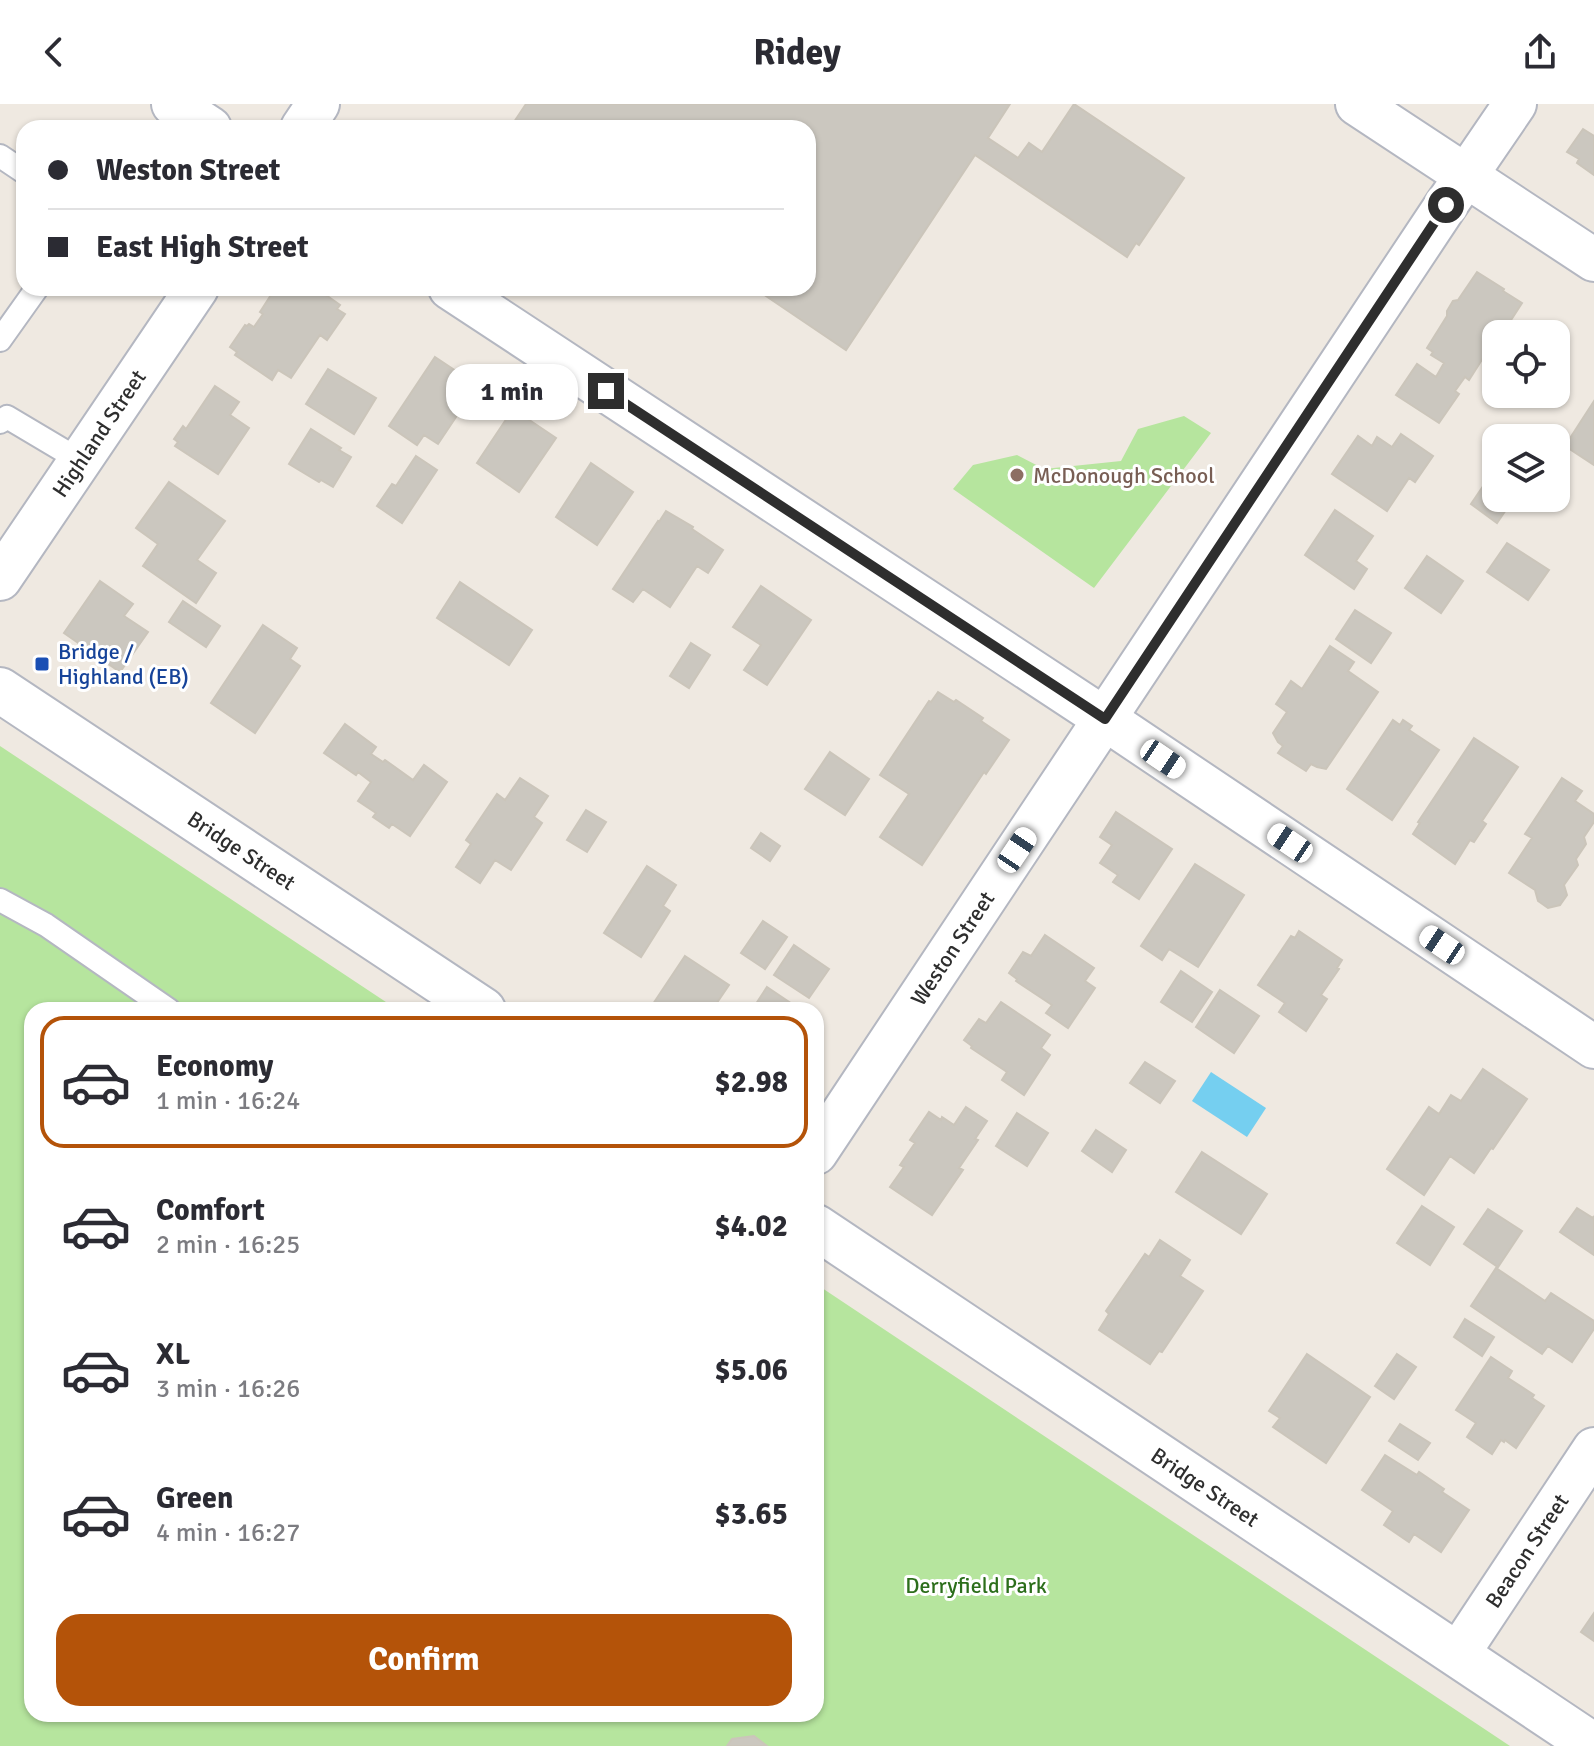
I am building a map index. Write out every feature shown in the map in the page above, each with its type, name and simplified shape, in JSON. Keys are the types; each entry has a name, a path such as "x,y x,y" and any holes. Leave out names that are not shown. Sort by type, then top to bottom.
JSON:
{"main road":[{"name":"Bridge Street","path":"0,690 471,1002"},
{"name":"Bridge Street","path":"824,1232 1594,1746"}],"street":[{"path":"173,104 198,120"},
{"path":"1357,104 1594,260"},
{"name":"Weston Street","path":"824,1141 1515,104"},
{"name":"Highland Street","path":"0,579 191,296"},
{"path":"462,296 1105,719 1594,1047"},
{"name":"Beacon Street","path":"1458,1654 1594,1449"}],"lane":[{"path":"0,340 31,296"},
{"path":"2,416 81,461"},
{"path":"0,900 46,925 157,1002"}],"green space":[{"path":"1184,416 1211,433 1094,588 953,489 973,465 1017,455 1044,469 1121,461 1138,429"},
{"name":"Derryfield Park","path":"0,746 386,1002 24,1002 24,1722 824,1722 824,1289 1510,1746 0,1746"}],"water":[{"path":"1211,1072 1266,1108 1247,1137 1192,1101"}],"building":[{"path":"526,104 1010,104 988,138 1018,158 1029,143 1042,152 1074,104 1184,178 1139,245 1136,243 1127,257 975,155 846,350 766,296 816,296 816,120 515,120"},
{"path":"1583,129 1594,136 1594,175 1577,163 1579,159 1567,152"},
{"path":"1477,272 1522,303 1511,320 1482,320 1482,360 1469,380 1465,377 1455,391 1459,394 1439,423 1396,395 1417,364 1436,377 1444,363 1431,355 1433,352 1427,348 1453,301 1458,300"},
{"path":"270,296 327,296 340,305 337,309 345,314 327,340 320,335 291,378 278,370 272,380 235,355 237,352 230,347 245,325 254,327 263,314 260,312"},
{"path":"435,357 456,371 451,379 472,393 438,444 424,435 417,445 389,426"},
{"path":"328,369 376,398 354,434 306,404"},
{"path":"215,386 239,402 230,415 249,428 218,474 175,446 178,442 174,439 183,426 186,429"},
{"path":"1594,401 1594,465 1570,449 1570,438"},
{"path":"513,409 556,438 519,492 477,463"},
{"path":"311,429 351,457 333,487 289,464"},
{"path":"1401,434 1433,456 1415,482 1409,478 1387,511 1332,474 1358,436 1372,446 1377,437 1392,447"},
{"path":"416,456 437,470 402,523 377,506 392,484 396,486"},
{"path":"591,463 633,492 597,545 556,517"},
{"path":"169,482 225,521 197,560 216,573 196,603 143,566 158,544 136,528"},
{"path":"1482,488 1482,512 1504,512 1497,523 1471,504"},
{"path":"1335,510 1373,536 1356,561 1367,569 1354,589 1305,555"},
{"path":"666,511 723,550 708,573 697,566 670,607 643,589 633,602 613,589"},
{"path":"1507,543 1549,570 1528,600 1487,572"},
{"path":"1427,556 1463,581 1441,613 1405,588"},
{"path":"100,581 133,604 124,616 148,632 120,672 64,633"},
{"path":"460,582 532,630 509,665 437,618"},
{"path":"761,586 811,620 767,685 744,670 761,645 733,627"},
{"path":"183,601 220,626 206,647 169,622"},
{"path":"1355,610 1391,633 1371,663 1336,639"},
{"path":"263,625 297,648 290,659 300,666 255,733 211,703"},
{"path":"691,643 710,655 689,688 670,676"},
{"path":"1330,646 1354,662 1348,671 1378,692 1326,769 1311,764 1306,771 1278,753 1283,746 1273,733 1287,712 1276,704 1291,681 1302,689"},
{"path":"938,692 983,718 981,721 1009,740 922,865 880,837 909,794 880,775"},
{"path":"1393,720 1400,725 1403,720 1412,726 1409,730 1439,750 1392,820 1347,789"},
{"path":"345,724 376,747 371,754 413,780 424,765 447,782 410,836 392,824 389,828 373,817 376,813 358,801 371,782 324,753"},
{"path":"1474,738 1518,767 1482,821 1486,824 1474,842 1470,840 1455,864 1413,834"},
{"path":"830,752 869,779 845,815 805,789"},
{"path":"520,778 548,796 534,817 542,823 511,870 495,860 480,883 456,867 471,844 466,840 497,794 505,800"},
{"path":"1562,778 1582,791 1575,801 1594,814 1594,822 1584,837 1586,844 1576,859 1578,865 1564,885 1567,895 1560,905 1548,908 1538,901 1535,890 1509,873 1532,838 1525,834"},
{"path":"586,810 606,822 587,852 567,840"},
{"path":"1116,812 1172,849 1139,899 1113,882 1118,875 1100,863 1112,845 1100,837"},
{"path":"761,833 780,846 770,861 751,848"},
{"path":"1195,864 1244,895 1198,967 1169,949 1162,960 1141,946"},
{"path":"647,866 676,885 663,906 670,911 641,957 604,933"},
{"path":"763,921 787,937 765,969 741,953"},
{"path":"1299,931 1342,960 1321,995 1327,999 1306,1031 1279,1012 1285,1003 1258,985 1291,936 1295,938"},
{"path":"1045,935 1094,968 1085,981 1095,988 1068,1028 1046,1013 1052,1005 1009,973 1023,952 1031,956"},
{"path":"794,945 829,969 809,998 774,975"},
{"path":"685,956 729,985 717,1002 654,1002"},
{"path":"1181,971 1212,992 1192,1022 1161,1002"},
{"path":"767,987 789,1002 757,1002"},
{"path":"1220,990 1259,1016 1234,1053 1196,1027"},
{"path":"1001,1002 1050,1035 1041,1048 1050,1055 1024,1095 1002,1080 1007,1072 964,1040 979,1019 986,1023"},
{"path":"1145,1062 1175,1081 1160,1103 1130,1083"},
{"path":"1483,1069 1527,1099 1474,1173 1450,1156 1424,1195 1387,1169 1429,1107 1439,1114 1451,1095 1461,1101"},
{"path":"966,1107 987,1121 959,1168 963,1170 932,1215 890,1187 915,1143 910,1140 929,1112 954,1125"},
{"path":"1017,1113 1048,1133 1027,1166 996,1146"},
{"path":"1096,1130 1126,1150 1112,1172 1082,1151"},
{"path":"1202,1152 1267,1194 1241,1234 1176,1192"},
{"path":"1422,1206 1454,1227 1430,1265 1397,1243"},
{"path":"1577,1208 1594,1216 1594,1255 1560,1232"},
{"path":"1488,1209 1522,1231 1498,1267 1464,1244"},
{"path":"1160,1240 1190,1260 1180,1276 1203,1291 1162,1352 1159,1351 1150,1364 1099,1330 1109,1314 1106,1311 1145,1254 1149,1257"},
{"path":"1496,1268 1545,1301 1551,1293 1594,1321 1594,1329 1572,1362 1548,1346 1542,1354 1471,1306"},
{"path":"1465,1319 1494,1337 1482,1356 1454,1337"},
{"path":"1307,1354 1370,1397 1326,1463 1273,1427 1280,1418 1269,1411"},
{"path":"1397,1354 1416,1367 1394,1399 1375,1386"},
{"path":"1491,1357 1512,1371 1508,1378 1534,1395 1532,1398 1544,1406 1516,1448 1501,1440 1492,1454 1467,1437 1476,1423 1456,1410"},
{"path":"1400,1424 1430,1443 1418,1460 1389,1441"},
{"path":"1385,1455 1417,1475 1419,1472 1469,1510 1441,1552 1414,1534 1409,1542 1384,1525 1393,1511 1362,1490"},
{"path":"1594,1613 1594,1641 1581,1632"},
{"path":"754,1736 767,1746 727,1746 732,1739"}],"place":[{"name":"McDonough School","path":"1017,475"},
{"name":"Bridge / Highland (EB)","path":"42,664"}],"route":[{"path":"606,391 1105,719 1446,205"}]}
